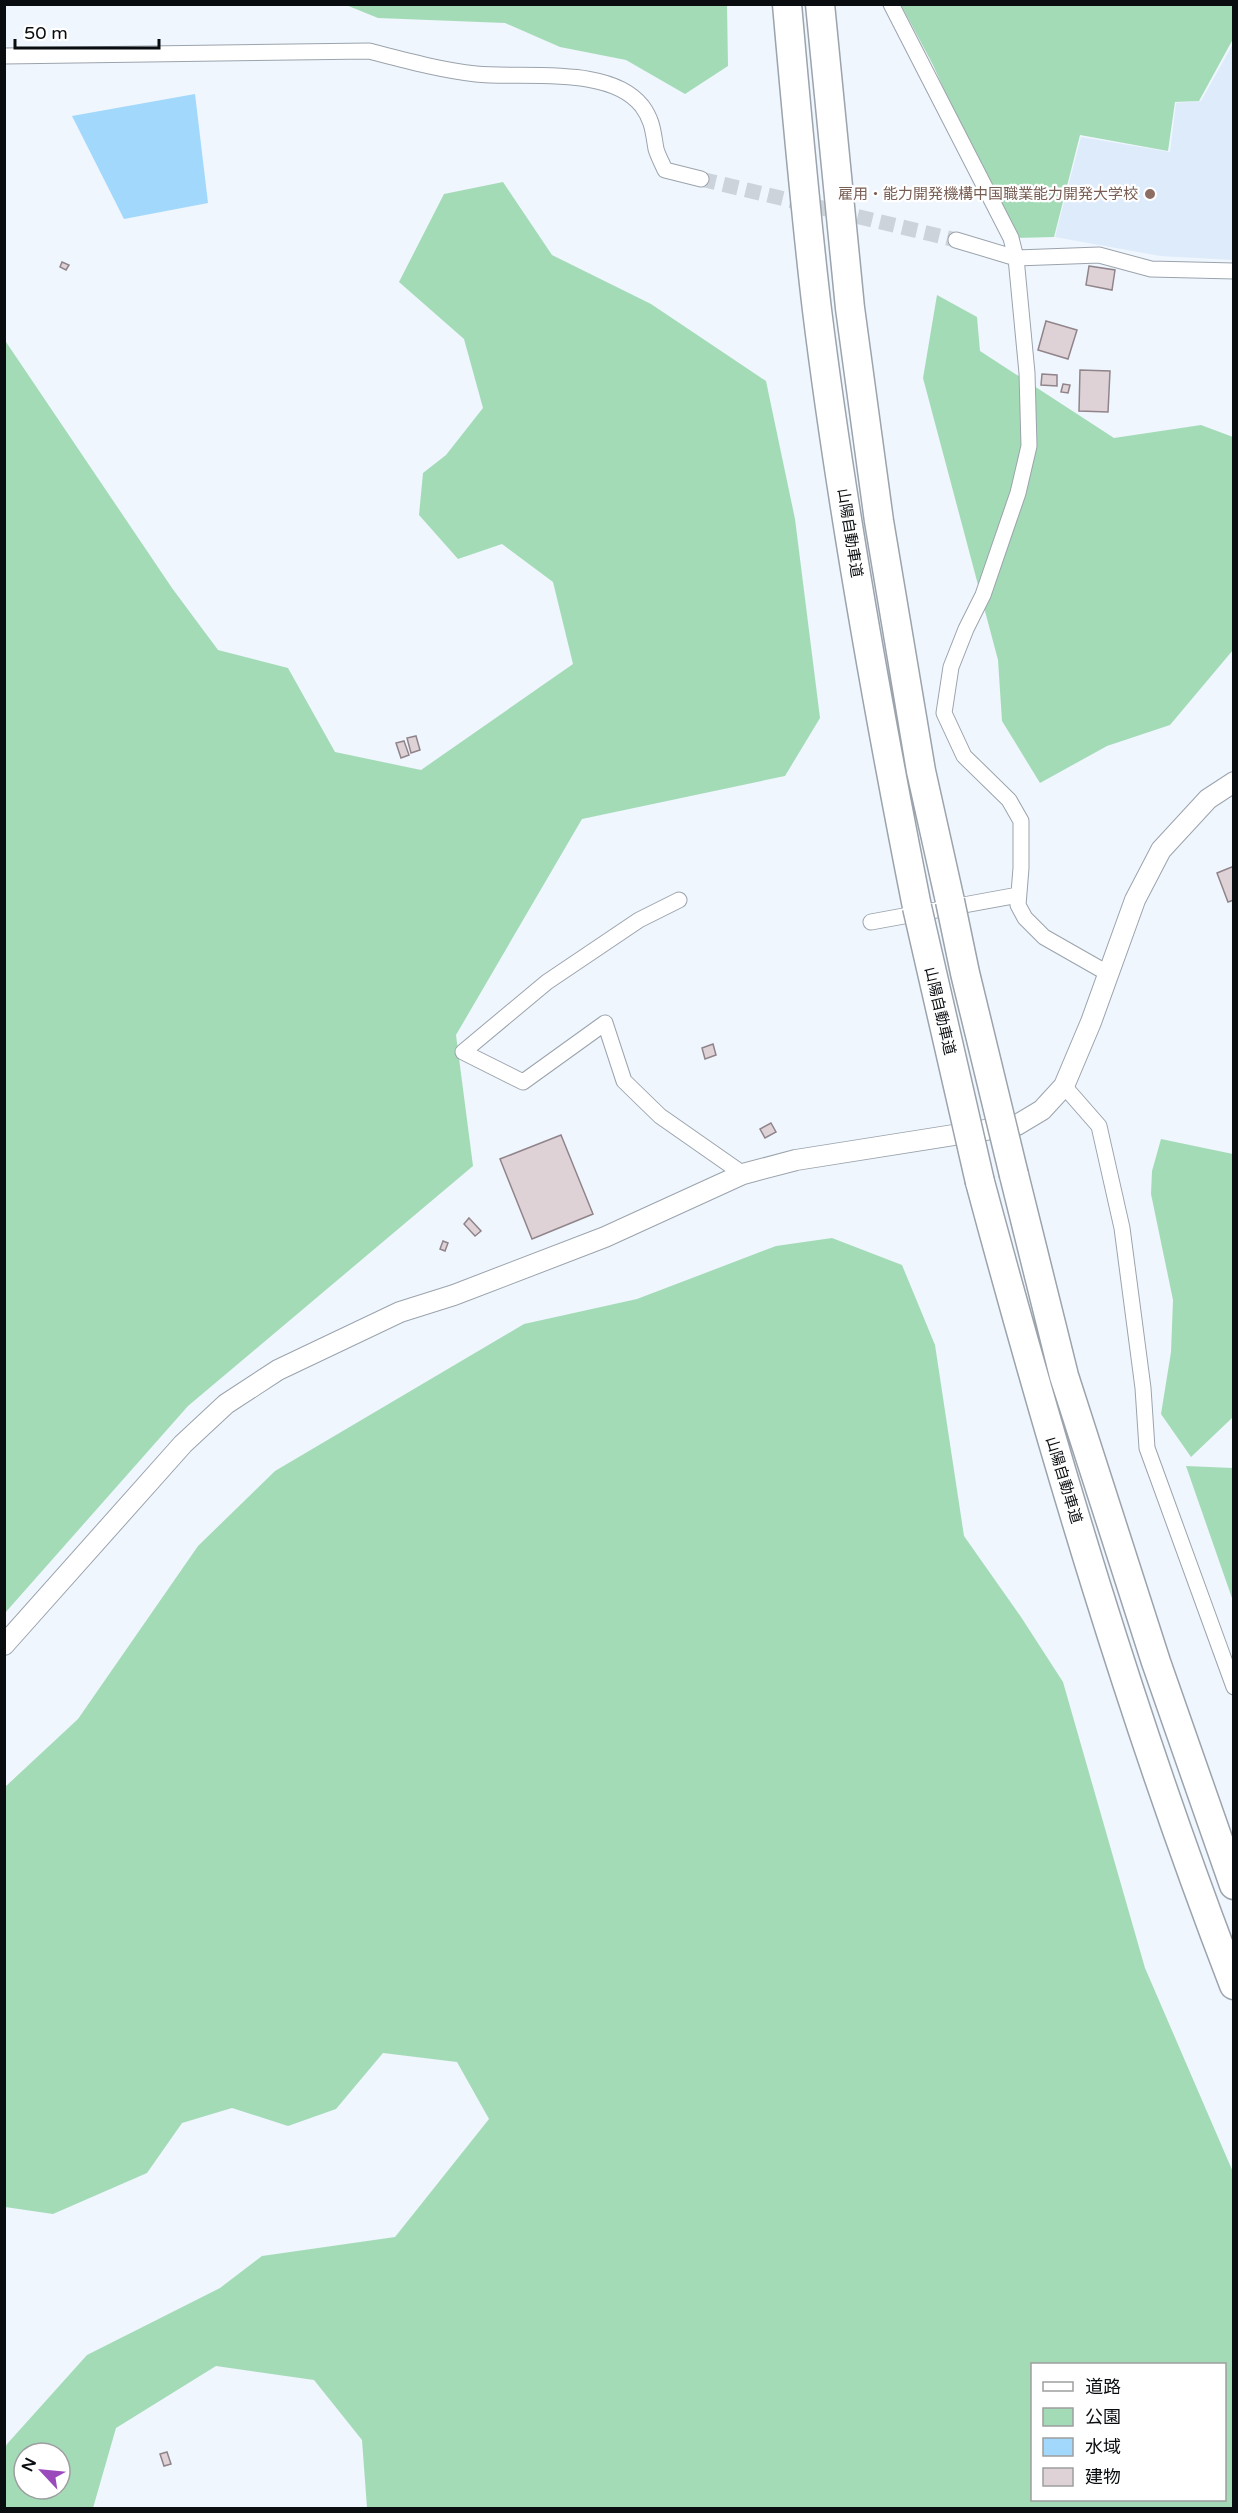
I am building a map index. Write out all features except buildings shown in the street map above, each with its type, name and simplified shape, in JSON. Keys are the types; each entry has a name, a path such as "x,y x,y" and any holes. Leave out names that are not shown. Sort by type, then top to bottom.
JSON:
{"highway":[{"name":"山陽自動車道","path":"787,4 817,310 848,526 891,777 917,907 980,1182 1037,1394 1123,1672 1233,1985"},
{"name":"山陽自動車道","path":"820,4 849,296 879,521 921,771 965,974 1064,1376 1156,1662 1233,1885"}],"street":[{"path":"891,4 1005,224 1016,258 1027,373 1029,446 1018,494 983,595 966,629 951,668 944,713 964,756 1009,800 1021,821 1018,905 1025,918 1044,938 1108,974"},
{"path":"4,56 369,51 423,65 475,74 592,79 618,86 641,105 653,124 656,151 665,170 701,179"},
{"path":"956,240 1016,258 1099,255 1151,269 1233,271"},
{"path":"4,1645 183,1444 226,1404 278,1370 400,1312 453,1295 605,1237 743,1174 796,1160 1017,1125 1042,1110 1064,1086 1091,1022 1135,900 1161,850 1208,799 1233,782"},
{"path":"871,922 1018,895"},
{"path":"679,900 639,920 547,982 463,1052 523,1082 605,1023 624,1081 660,1116 743,1174"},
{"path":"1064,1086 1099,1126 1122,1228 1143,1388 1147,1448 1233,1687"}],"shaded area":[{"name":"雇用・能力開発機構中国職業能力開発大学校","path":"1233,44 1233,260 1160,256 1055,237 1081,137 1170,152 1176,103 1201,101"}],"green space":[{"path":"346,5 727,5 728,66 685,94 626,60 560,47 505,23 378,18"},
{"path":"901,5 1233,5 1233,39 1199,101 1175,102 1168,151 1080,135 1054,237 1011,238 933,65"},
{"path":"503,182 552,255 651,304 766,381 795,519 820,718 785,776 582,819 456,1035 473,1166 188,1406 5,1613 4,339 172,588 218,650 288,668 335,752 421,770 573,664 553,582 502,544 458,559 419,515 423,473 446,455 483,408 464,339 399,282 444,194"},
{"path":"937,295 977,317 980,351 1114,438 1201,425 1233,437 1233,650 1170,725 1107,746 1040,783 1002,721 998,660 923,378"},
{"path":"1161,1139 1233,1154 1232,1418 1191,1457 1161,1414 1171,1352 1173,1300 1151,1194 1152,1171"},
{"path":"832,1238 902,1265 935,1345 964,1536 1063,1682 1145,1968 1233,2172 1233,2508 367,2508 362,2440 314,2380 216,2366 116,2428 93,2508 5,2508 4,2451 7,2444 87,2355 220,2288 262,2256 395,2237 489,2119 457,2062 383,2053 336,2109 288,2126 232,2108 182,2123 147,2173 53,2214 5,2207 5,1787 78,1719 198,1546 275,1471 524,1324 637,1299 776,1246"},
{"path":"1186,1466 1233,1468 1233,1601"}],"water":[{"path":"195,94 208,203 124,219 72,116"}],"tunnel":[{"path":"701,179 956,240"}],"place":[{"name":"雇用・能力開発機構中国職業能力開発大学校","path":"1150,194"}]}
